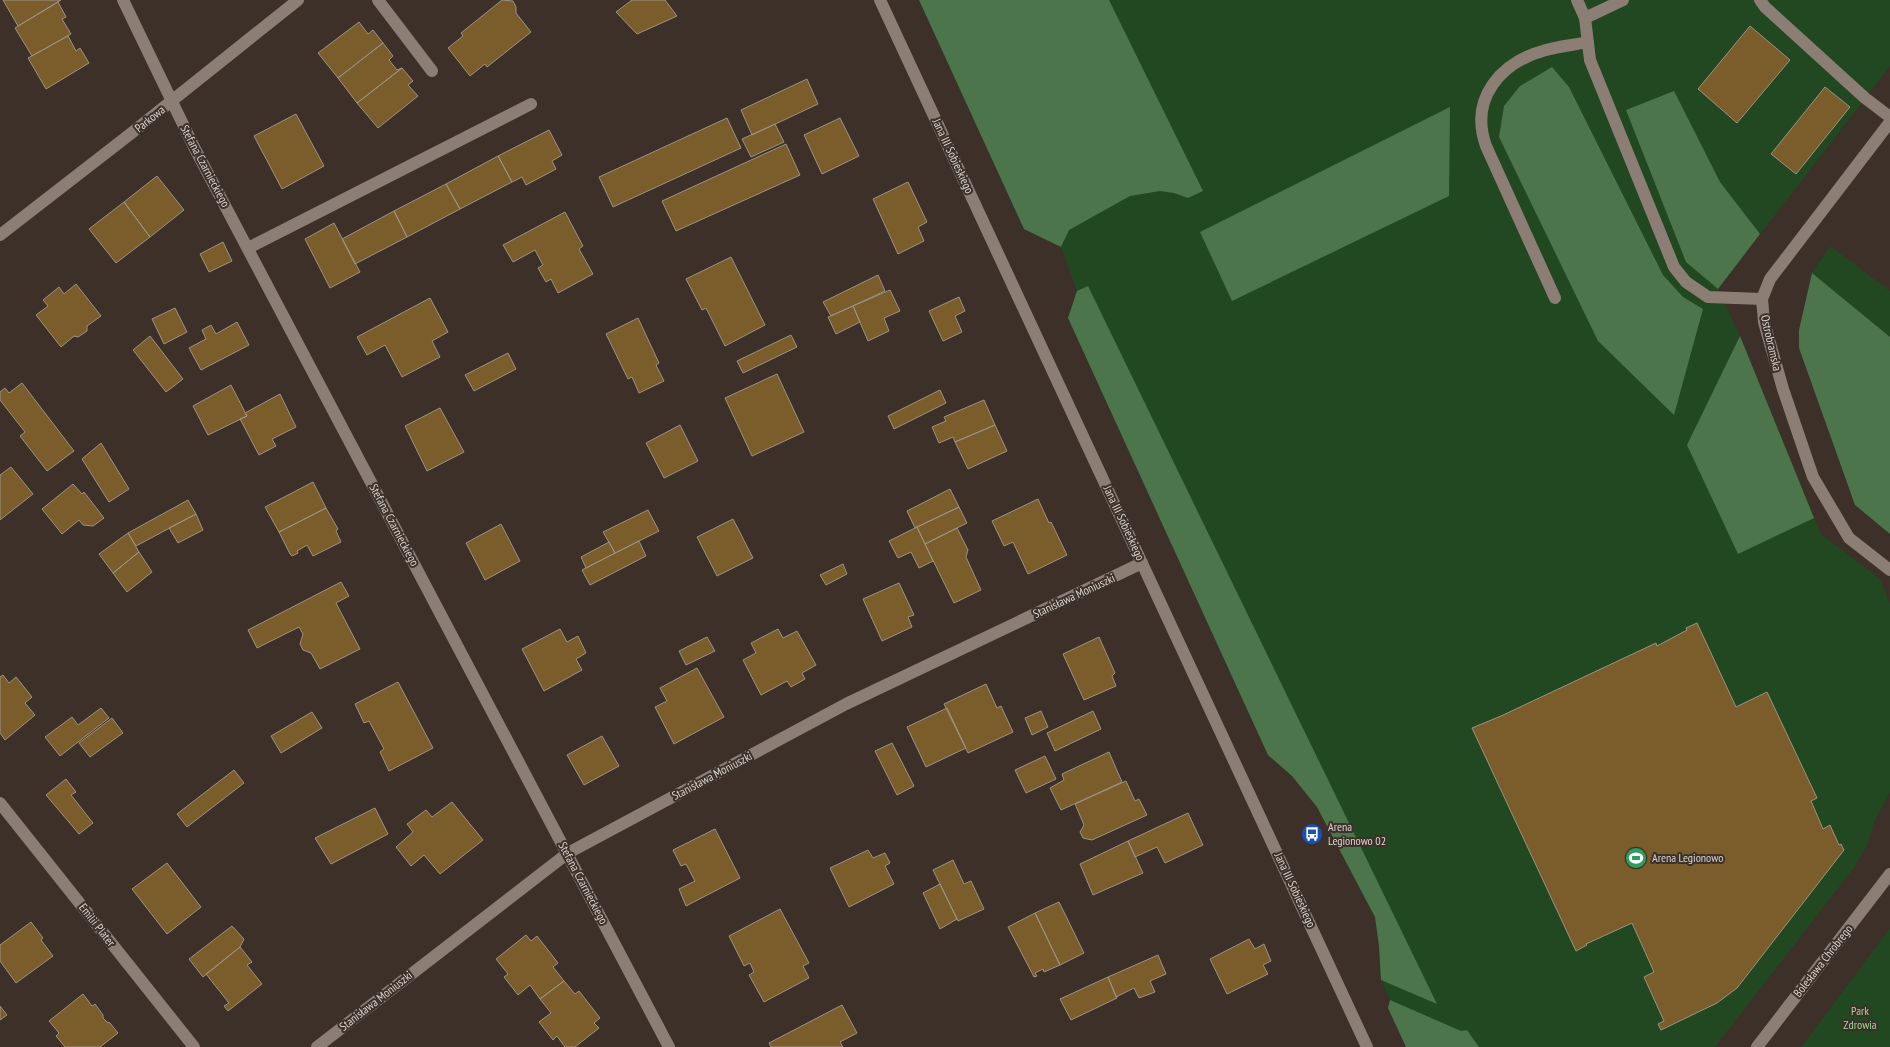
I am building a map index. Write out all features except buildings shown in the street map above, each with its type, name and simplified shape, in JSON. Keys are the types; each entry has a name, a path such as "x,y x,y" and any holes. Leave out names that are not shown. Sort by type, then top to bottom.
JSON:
{"street":[{"name":"Stefana Czarnieckiego","path":"124,0 171,101 669,1047"},
{"name":"Parkowa","path":"0,235 298,0"},
{"path":"378,0 432,71"},
{"name":"Jana III Sobieskiego","path":"880,0 1367,1047"},
{"path":"1577,0 1585,18 1590,60 1674,267 1686,282 1708,297 1762,299"},
{"path":"1585,18 1623,0"},
{"path":"1760,0 1765,7 1865,98 1890,117"},
{"path":"1555,298 1486,146 1482,136 1481,114 1483,102 1490,88 1508,68 1528,56 1546,50 1588,42"},
{"path":"248,248 530,104"},
{"name":"Ostrobramska","path":"1890,122 1782,262 1770,280 1762,299 1764,322 1782,389 1813,477 1848,538 1890,570"},
{"name":"Stanisława Moniuszki","path":"317,1047 568,853 846,704 1142,563"},
{"name":"Emilii Plater","path":"0,803 194,1047"},
{"name":"Bolesława Chrobrego","path":"1757,1047 1890,874"}],"green space":[{"path":"919,0 1890,0 1890,66 1718,289 1740,336 1821,534 1880,579 1890,604 1890,792 1874,822 1868,844 1853,869 1715,1047 1406,1047 1388,1008 1390,1000 1381,980 1375,917 1317,807 1292,776 1268,755 1068,318 1077,291 1061,247 1024,229"},
{"path":"919,0 1109,0 1203,191 1188,198 1160,191 1130,196 1069,230 1061,247 1024,229"},
{"path":"1552,67 1569,87 1663,275 1683,297 1703,309 1674,415 1598,341 1499,137 1504,106 1520,86"},
{"path":"1674,91 1720,182 1760,234 1718,289 1686,262 1626,110"},
{"path":"1450,107 1449,196 1232,301 1200,232"},
{"path":"1830,246 1890,291 1890,337 1812,273"},
{"path":"1812,273 1890,337 1890,534 1855,505 1799,348 1799,330"},
{"path":"1088,286 1437,1004 1381,980 1375,917 1317,807 1292,776 1268,755 1068,318 1077,291"},
{"path":"1740,336 1814,518 1738,554 1687,445"},
{"name":"Park Zdrowia","path":"1890,928 1890,1047 1801,1047"},
{"path":"1390,1000 1461,1031 1467,1030 1479,1047 1406,1047 1388,1008"}],"place":[{"name":"Arena Legionowo 02","path":"1312,834"},
{"name":"Arena Legionowo","path":"1636,858"}]}
